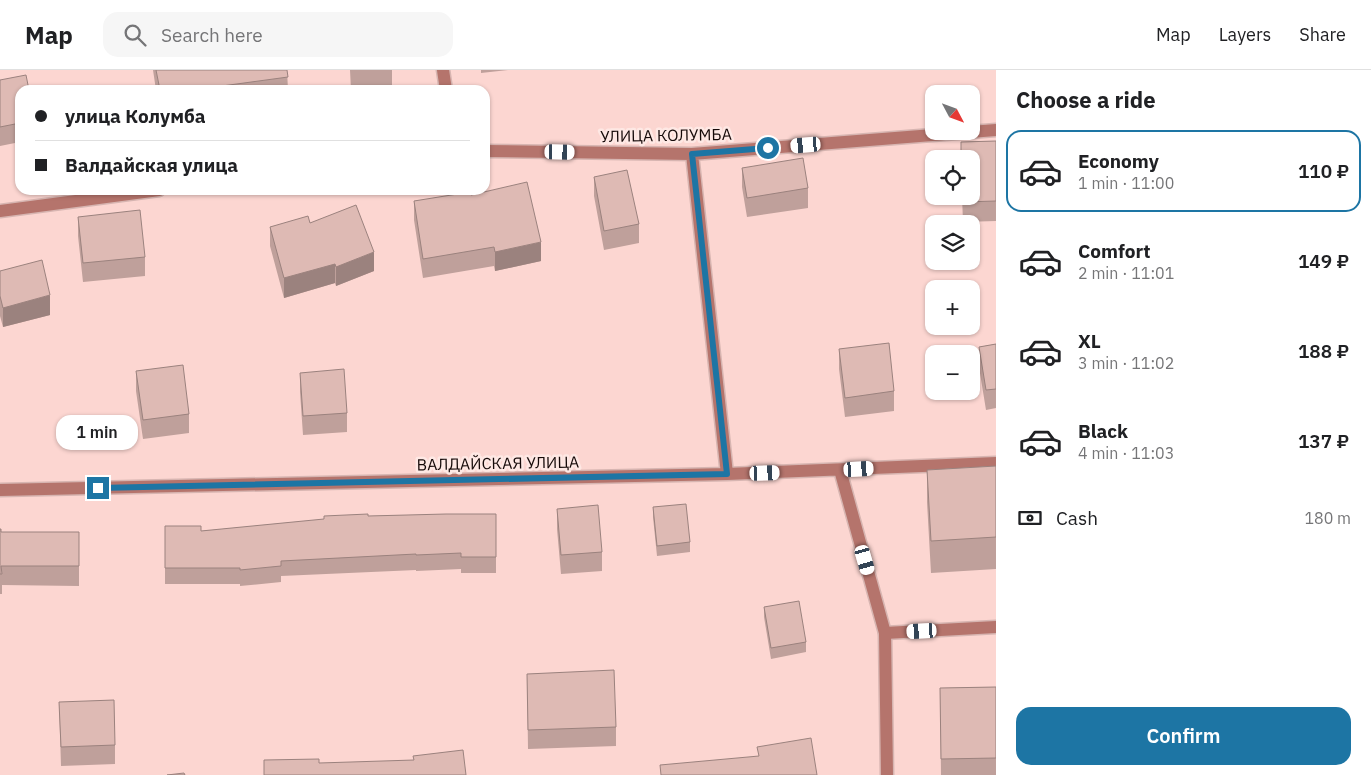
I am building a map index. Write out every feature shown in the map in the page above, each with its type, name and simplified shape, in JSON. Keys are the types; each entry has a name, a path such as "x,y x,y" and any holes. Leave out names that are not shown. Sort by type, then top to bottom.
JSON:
{"street":[{"path":"443,70 445,85"},
{"name":"УЛИЦА КОЛУМБА","path":"490,151 692,154 996,130"},
{"path":"692,154 727,474"},
{"path":"0,211 121,195"},
{"name":"ВАЛДАЙСКАЯ УЛИЦА","path":"0,490 727,474 996,463"},
{"path":"840,470 886,632 887,775"},
{"path":"886,632 996,627"}],"building":[{"path":"156,70 287,70 288,77 229,85 159,85"},
{"path":"26,75 28,85 15,85 15,124 0,127 0,80"},
{"path":"996,141 996,201 980,201 980,150 961,150 961,142"},
{"path":"803,158 808,188 747,198 742,168"},
{"path":"627,170 639,224 604,231 594,177"},
{"path":"527,182 541,242 495,252 494,247 423,259 414,201 451,195 490,195 490,191"},
{"path":"356,205 374,252 336,267 335,264 284,278 270,227 308,216 310,223"},
{"path":"140,210 145,257 83,263 78,217"},
{"path":"42,260 50,295 3,308 0,296 0,271"},
{"path":"889,343 894,391 845,398 839,349"},
{"path":"996,344 996,389 986,390 980,347"},
{"path":"183,365 189,414 143,420 136,371"},
{"path":"344,369 347,413 303,416 300,373"},
{"path":"996,466 996,537 931,541 927,470"},
{"path":"686,504 690,542 657,546 653,507"},
{"path":"598,505 602,552 561,555 557,509"},
{"path":"368,514 368,516 496,514 496,557 461,557 461,553 416,554 281,561 281,566 240,570 240,568 165,568 165,526 201,526 201,531 324,519 324,516"},
{"path":"0,529 1,532 79,532 79,566 1,566 2,574 0,574"},
{"path":"799,601 806,642 771,648 764,607"},
{"path":"614,670 616,727 528,730 527,674"},
{"path":"996,687 996,758 941,759 940,688"},
{"path":"114,700 115,745 61,747 59,702"},
{"path":"811,738 817,775 661,775 660,765 759,756 757,747"},
{"path":"463,750 466,775 264,775 264,760 319,759 319,763 414,760 413,756"},
{"path":"184,773 185,775 167,775"}],"route":[{"path":"98,488 727,474 692,154 768,148"}]}
